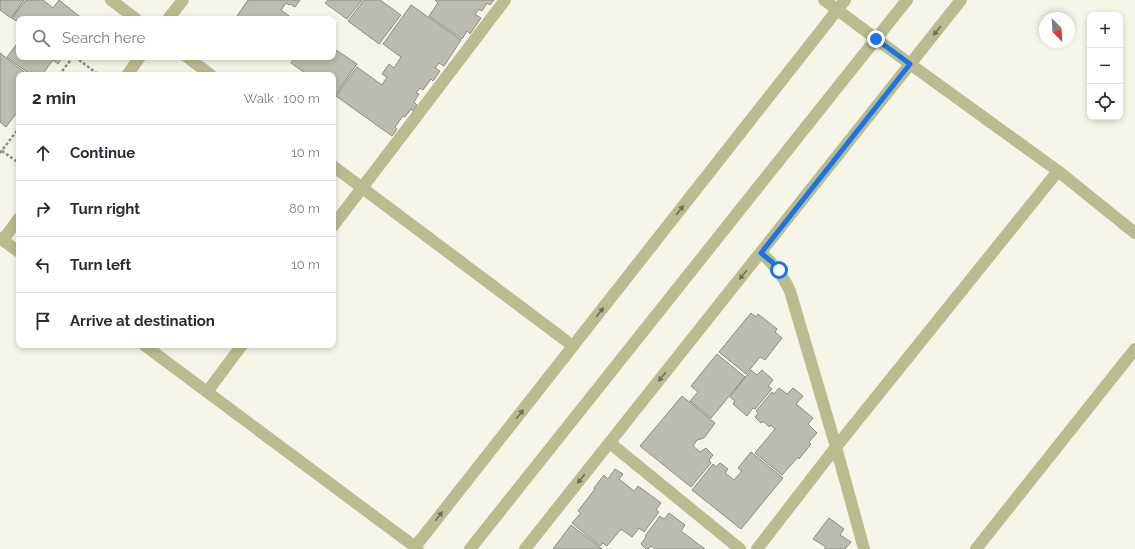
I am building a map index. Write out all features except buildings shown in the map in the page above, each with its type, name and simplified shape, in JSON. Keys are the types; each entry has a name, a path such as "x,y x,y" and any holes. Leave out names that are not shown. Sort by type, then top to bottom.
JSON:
{"street":[{"path":"111,0 132,16"},
{"path":"170,16 183,0"},
{"path":"336,222 505,0"},
{"path":"824,0 1058,171 1135,233"},
{"path":"148,348 417,548 573,346 845,0"},
{"path":"470,549 907,0"},
{"path":"525,549 961,0"},
{"path":"129,72 138,60"},
{"path":"191,60 207,72"},
{"path":"336,168 573,346"},
{"path":"757,549 836,447 1058,171"},
{"path":"16,222 1,239 16,250"},
{"path":"761,253 779,270 790,291 836,447 864,549"},
{"path":"207,392 240,348"},
{"path":"976,549 1135,349"},
{"path":"610,443 740,549"}],"path":[{"path":"62,72 72,60"},
{"path":"78,60 95,72"},
{"path":"16,132 1,152 16,162"}],"route":[{"path":"779,270 761,253 910,64 876,39"}]}
